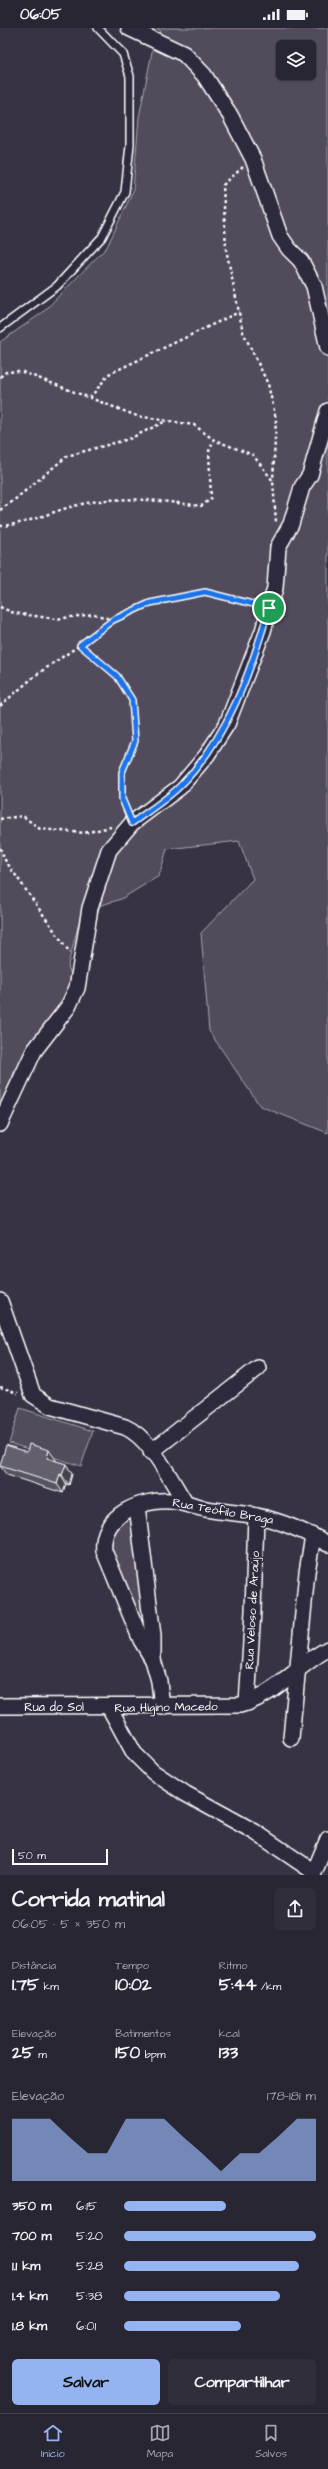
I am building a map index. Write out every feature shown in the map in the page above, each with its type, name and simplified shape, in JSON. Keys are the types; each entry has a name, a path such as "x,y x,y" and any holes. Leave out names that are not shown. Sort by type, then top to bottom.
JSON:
{"street":[{"path":"129,28 177,50 190,60 204,75 230,115 253,159 280,236 289,249 301,261 314,286 328,348"},
{"path":"0,1124 34,1051 73,997 82,970 86,928 95,887 109,850 128,827 180,787 215,743 227,724 240,692 275,588 278,547 291,524 302,487 310,475 328,411"},
{"path":"0,1301 33,1395 50,1406 131,1430 141,1437 186,1504"},
{"path":"152,1452 258,1368"},
{"name":"Rua Teófilo Braga","path":"162,1707 159,1681 152,1660 141,1640 106,1556 104,1545 109,1526 124,1512 137,1506 159,1501 186,1504 206,1509 272,1519 328,1544"},
{"name":"Rua Teófilo Braga","path":"137,1506 153,1636 152,1660"},
{"name":"Rua Veloso de Araújo","path":"247,1703 253,1611 256,1516"},
{"path":"291,1738 307,1572 313,1536"},
{"name":"Rua Higino Macedo","path":"314,1873 255,1832 186,1794 153,1772 134,1753 109,1707 228,1706 247,1703 283,1683 328,1648"},
{"name":"Rua do Sol","path":"0,1706 109,1707"},
{"path":"314,1873 328,1839"}],"lane":[{"path":"0,328 57,286 102,237 126,192 130,145 130,76 123,54 98,28"}],"path":[{"path":"253,159 223,185 226,249 243,332 268,384 276,419 273,481 276,525"},
{"path":"90,398 109,374 239,312"},
{"path":"0,377 6,372 20,371 137,416 194,425 214,440 253,455 273,481"},
{"path":"0,510 67,456 129,439 166,421"},
{"path":"0,526 21,524 83,504 127,500 201,506 211,499 209,451 214,440"},
{"path":"0,706 36,675 113,620 150,603 205,592 269,608"},
{"path":"0,607 14,613 56,619 94,614 113,620"},
{"path":"0,819 24,816 40,828 62,832 84,833 112,827 128,827 122,799 122,772 135,741 132,700 117,676 80,645"},
{"path":"0,848 5,860 82,970"}],"shaded area":[{"path":"155,28 328,28 328,1133 260,1106 209,1031 201,933 253,879 239,841 167,849 159,876 121,899 82,911 68,965 72,979 64,1000 37,1033 14,1072 6,1101 0,1110 0,342 42,313 107,247 133,191 139,117 152,52 161,31"},
{"path":"20,1408 93,1431 81,1466 9,1443"},
{"path":"137,1506 153,1660 104,1538"}],"building":[{"path":"29,1444 49,1450 47,1458 66,1464 62,1475 60,1474 57,1484 0,1466 6,1445 27,1452"}],"route":[{"path":"205,592 269,608 263,631 227,724 207,756 180,787 132,823 122,799 122,772 135,741 132,700 117,676 80,645 113,620 150,603 205,592"}]}
